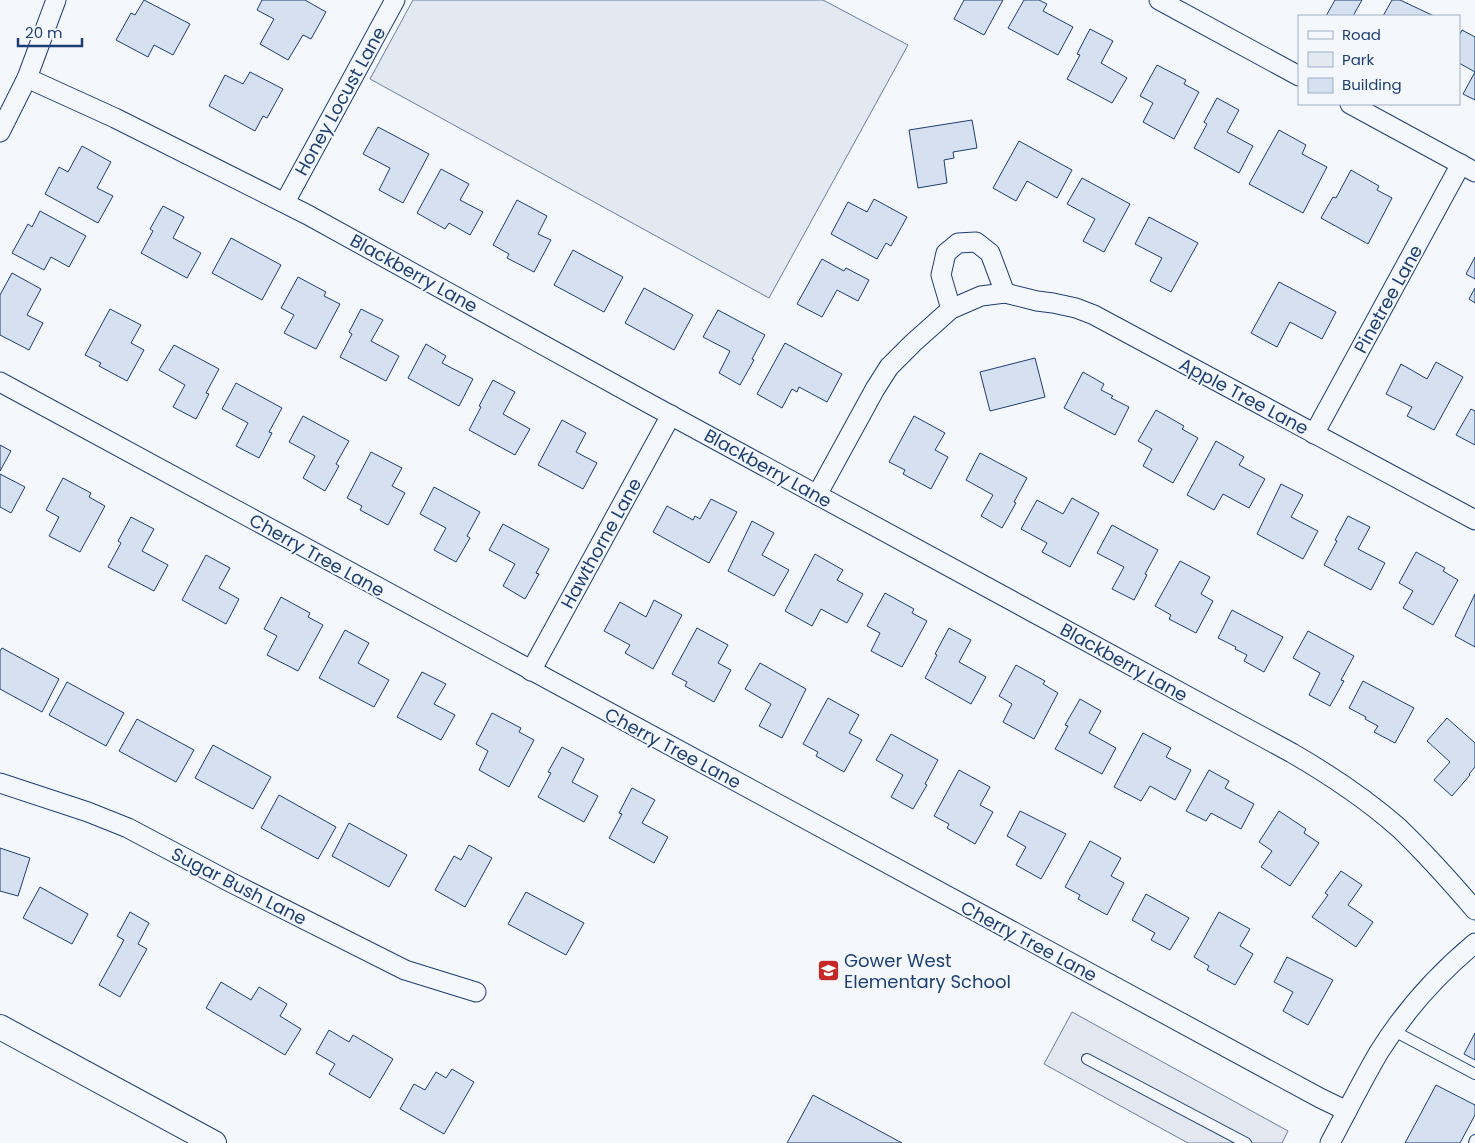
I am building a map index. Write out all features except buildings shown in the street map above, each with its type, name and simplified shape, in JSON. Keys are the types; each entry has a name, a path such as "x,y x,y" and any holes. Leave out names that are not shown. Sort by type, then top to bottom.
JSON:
{"street":[{"path":"0,132 27,78 56,0"},
{"name":"Honey Locust Lane","path":"285,202 395,0"},
{"path":"1160,0 1298,75"},
{"name":"Blackberry Lane","path":"27,78 124,122 285,202 1327,774 1398,828 1431,860 1475,910"},
{"path":"1352,105 1468,168"},
{"name":"Pinetree Lane","path":"1314,434 1468,168"},
{"path":"952,310 941,274 946,253 958,243 976,242 990,253 1005,293"},
{"name":"Apple Tree Lane","path":"817,495 874,389 889,368 912,343 952,310 981,296 1005,293 1036,302 1053,303 1076,308 1094,315 1475,520"},
{"name":"Cherry Tree Lane","path":"0,382 1347,1111"},
{"name":"Hawthorne Lane","path":"532,671 670,415"},
{"name":"Sugar Bush Lane","path":"0,782 88,812 128,828 230,882 405,970 476,992"},
{"path":"1330,1143 1380,1052 1394,1032 1439,977 1475,943"},
{"path":"0,1027 214,1143"}],"lane":[{"path":"1394,1032 1475,1074"},
{"path":"1087,1059 1246,1143"}],"green space":[{"path":"413,0 823,0 908,45 769,298 370,79"}],"shaded area":[{"path":"1072,1012 1288,1131 1282,1143 1188,1143 1044,1064"}],"place":[{"name":"Gower West Elementary School","path":"828,970"}]}
